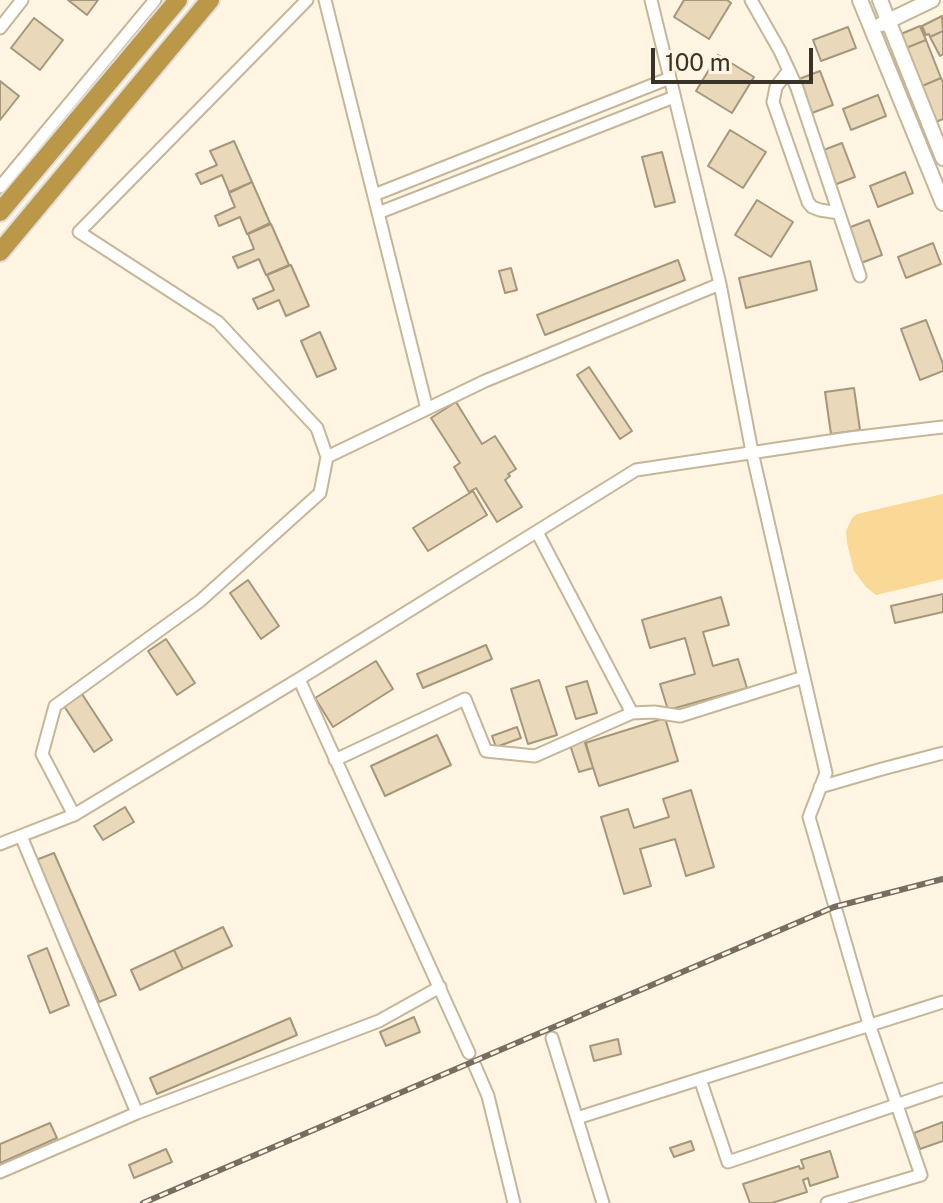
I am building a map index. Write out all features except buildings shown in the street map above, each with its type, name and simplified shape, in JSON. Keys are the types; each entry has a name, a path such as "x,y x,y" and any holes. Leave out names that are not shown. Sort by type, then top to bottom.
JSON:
{"highway":[{"path":"0,212 178,0"},
{"path":"0,252 210,0"}],"street":[{"path":"0,28 22,0"},
{"path":"0,187 155,0"},
{"path":"74,815 42,754 55,706 200,601 320,493 327,457 317,428 218,322 79,232 307,0"},
{"path":"325,0 427,409"},
{"path":"651,0 720,284 752,452 826,773 809,817 869,1024 921,1175 861,1198 827,1203"},
{"path":"751,0 780,51 802,101 860,276"},
{"path":"860,0 943,203"},
{"path":"880,0 943,158"},
{"path":"871,29 932,0"},
{"path":"789,70 776,87 773,102 808,202 820,210 839,213"},
{"path":"374,195 670,78"},
{"path":"378,213 674,97"},
{"path":"327,457 485,381 720,284"},
{"path":"0,844 74,815 636,470 943,427"},
{"path":"537,532 632,713"},
{"path":"335,760 465,699 486,751 535,756 632,713 680,716 804,677"},
{"path":"299,679 469,1053"},
{"path":"820,787 943,753"},
{"path":"21,836 137,1113"},
{"path":"0,1172 137,1113 379,1021 440,987"},
{"path":"577,1118 943,1002"},
{"path":"552,1038 603,1203"},
{"path":"475,1066 488,1096 514,1203"},
{"path":"700,1079 728,1162 943,1089"}],"shaded area":[{"path":"943,494 943,579 876,595 854,571 846,531 852,518 857,514"}],"railway":[{"path":"143,1203 834,907 943,879"}]}
